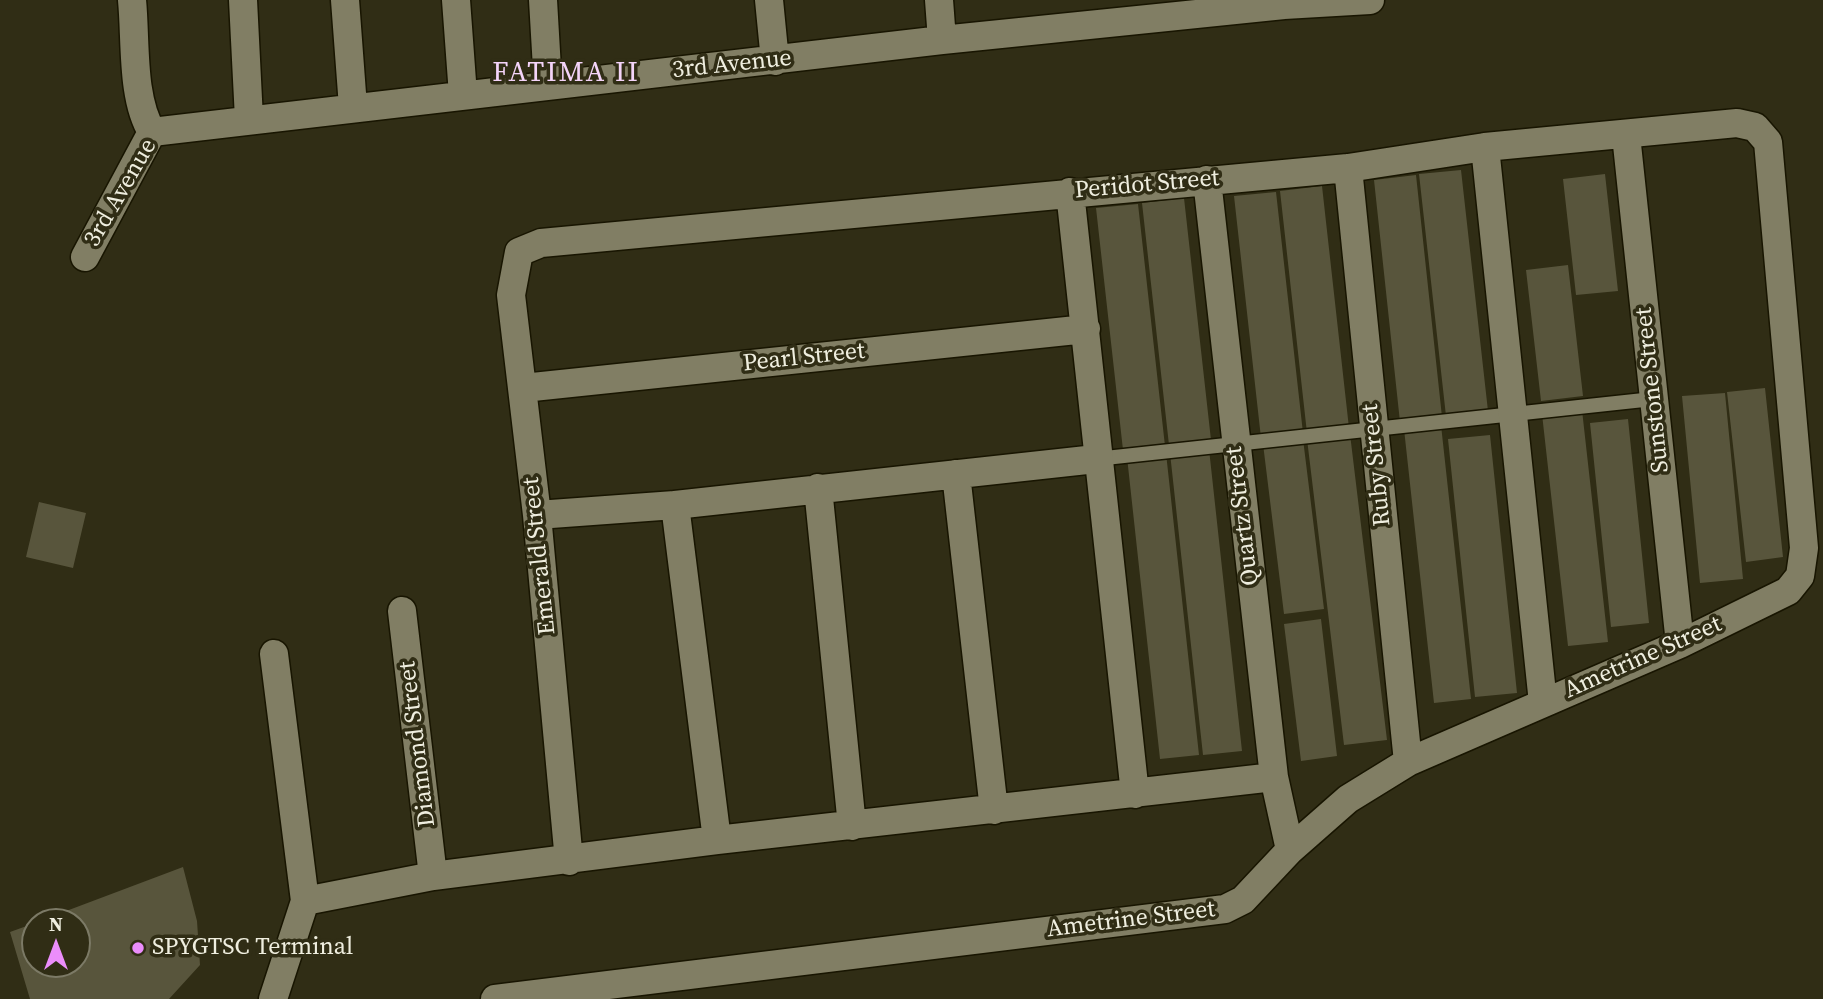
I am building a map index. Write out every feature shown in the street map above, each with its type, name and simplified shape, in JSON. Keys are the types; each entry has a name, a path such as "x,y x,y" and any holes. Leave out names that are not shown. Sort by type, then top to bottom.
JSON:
{"street":[{"path":"132,0 138,92 145,121 152,132"},
{"path":"243,0 249,118"},
{"path":"345,0 354,107"},
{"path":"456,0 463,94"},
{"path":"543,0 548,86"},
{"path":"769,0 775,61"},
{"path":"939,0 942,40"},
{"name":"3rd Avenue","path":"85,257 152,132 249,118 775,61 1147,10 1370,0"},
{"name":"Peridot Street","path":"519,252 541,243 1348,168 1485,147 1737,123 1755,127 1769,142 1804,548 1800,576"},
{"name":"Sunstone Street","path":"1626,135 1680,644"},
{"path":"1485,147 1543,703"},
{"name":"Ruby Street","path":"1348,168 1408,762"},
{"name":"Quartz Street","path":"1207,180 1274,777 1290,850"},
{"path":"1070,192 1086,329 1096,459 1135,794"},
{"name":"Emerald Street","path":"519,252 512,295 537,515 569,861"},
{"name":"Pearl Street","path":"523,388 1086,329"},
{"path":"537,515 675,505 1096,459"},
{"path":"956,474 994,810"},
{"path":"818,488 852,826"},
{"path":"675,505 717,840"},
{"name":"Ametrine Street","path":"495,999 1225,909 1243,900 1290,850 1348,799 1408,762 1680,644 1788,591 1800,576"},
{"name":"Diamond Street","path":"402,611 433,876"},
{"path":"273,999 305,901 274,654"},
{"path":"305,901 433,876 569,861 717,840 1274,777"}],"lane":[{"path":"1096,459 1511,412 1653,399"}],"building":[{"path":"1461,170 1488,411 1446,416 1419,174"},
{"path":"1605,174 1618,291 1576,295 1563,179"},
{"path":"1416,175 1442,417 1400,422 1374,180"},
{"path":"1322,186 1349,428 1307,433 1280,191"},
{"path":"1276,192 1303,433 1261,438 1234,196"},
{"path":"1184,198 1211,440 1169,445 1142,203"},
{"path":"1138,204 1165,446 1123,450 1096,208"},
{"path":"1568,265 1583,396 1541,401 1526,270"},
{"path":"1765,388 1783,557 1746,562 1727,392"},
{"path":"1725,393 1743,579 1700,583 1682,396"},
{"path":"1582,410 1608,642 1568,646 1542,414"},
{"path":"1628,419 1649,623 1611,627 1590,423"},
{"path":"1441,425 1471,699 1434,703 1404,429"},
{"path":"1350,434 1387,740 1344,745 1307,439"},
{"path":"1490,435 1517,693 1475,697 1448,439"},
{"path":"1303,439 1324,609 1284,614 1263,444"},
{"path":"1209,449 1242,751 1203,755 1170,453"},
{"path":"1166,453 1199,755 1160,759 1127,457"},
{"path":"39,502 86,513 73,568 26,557"},
{"path":"1321,619 1337,756 1301,761 1284,624"},
{"name":"SPYGTSC Terminal","path":"183,867 197,921 200,965 169,999 30,999 24,978 91,978 91,908 74,908"},
{"name":"SPYGTSC Terminal","path":"21,928 21,969 10,932"}],"place":[{"name":"SPYGTSC Terminal","path":"138,948"}],"district":[{"name":"FATIMA II","path":"566,74"}]}
